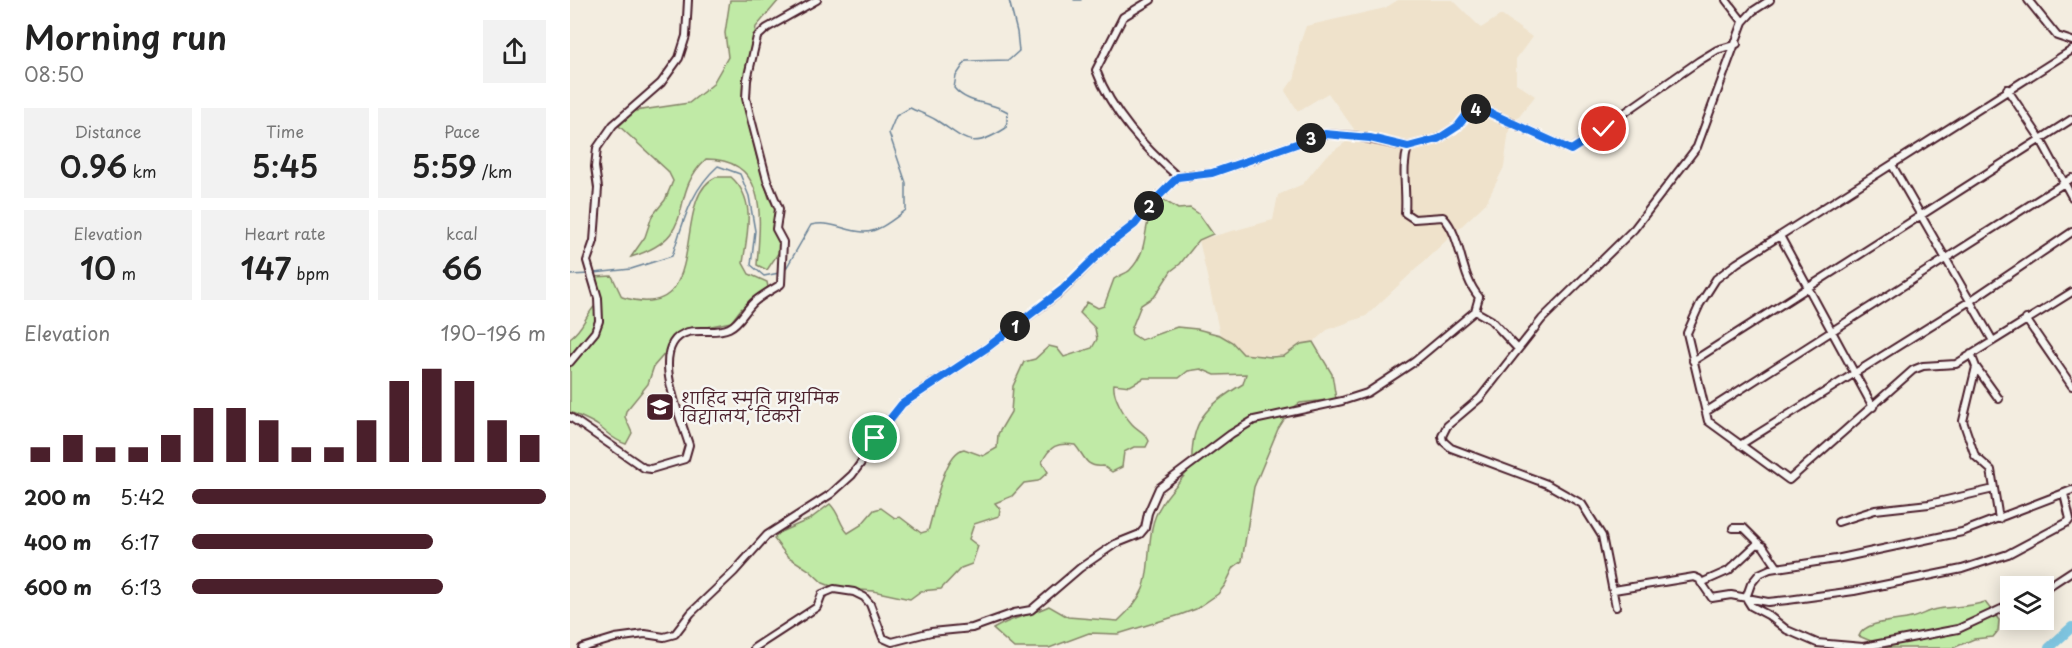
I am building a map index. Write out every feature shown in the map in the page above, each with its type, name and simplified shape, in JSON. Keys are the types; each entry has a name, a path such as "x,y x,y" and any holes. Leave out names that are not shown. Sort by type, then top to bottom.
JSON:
{"street":[{"path":"570,362 595,332 599,321 598,298 587,261 593,247 595,231 598,188 595,167 597,148 613,124 661,83 679,58 686,36 688,0"},
{"path":"570,417 644,468 651,469 685,459 689,445 668,382 670,351 677,338 687,333 728,328 738,322 755,301 781,284 783,242 776,229 779,209 767,180 747,104 747,80 757,37 766,28 817,0"},
{"path":"1151,0 1123,17 1096,70 1129,126 1147,149 1178,177"},
{"path":"1726,0 1743,22"},
{"path":"1616,607 1602,536 1582,504 1547,484 1451,448 1443,441 1442,436 1447,426 1480,398 1542,319 1634,229 1697,147 1737,44 1743,22 1753,11 1770,0"},
{"path":"2028,0 2057,36 2072,41"},
{"path":"582,648 615,638 645,634 664,637 675,634 684,621 743,564 767,536 831,494 852,476 869,452 875,438 902,404 988,347 1062,290 1108,245 1135,224 1178,177 1212,173 1325,134 1370,138 1408,147 1438,139 1458,126 1472,108 1488,112 1571,150 1716,50 1737,44"},
{"path":"2072,50 2007,89 1716,279 1700,304 1687,333 1708,422 1789,480 1913,370 1923,366 1956,364 2072,292"},
{"path":"2007,89 2040,138 2072,196"},
{"path":"1693,361 2072,119"},
{"path":"754,648 817,607 822,594 834,589 854,592 864,597 870,604 884,638 892,642 931,632 972,628 1014,613 1030,610 1080,568 1115,544 1140,534 1153,497 1159,488 1231,434 1254,420 1342,401 1367,393 1414,362 1475,311 1479,297 1466,276 1450,225 1443,217 1414,219 1405,213 1407,197 1403,162 1408,147"},
{"path":"1893,165 1993,340"},
{"path":"1707,411 2072,178"},
{"path":"1740,445 1970,301 2072,232"},
{"path":"1780,236 1873,407"},
{"path":"1475,311 1491,320 1518,349"},
{"path":"2026,319 2072,386"},
{"path":"1971,354 1976,367 1999,399"},
{"path":"1976,367 1963,421 1964,429 1975,456 1992,470 1999,519"},
{"path":"1838,522 1875,510 1929,504 1994,489"},
{"path":"2000,610 1958,629 1863,647 1817,643 1787,630 1768,615 1750,606 1746,598 1751,584 1759,574 1778,568 1902,545 1962,531 2072,490"},
{"path":"1614,590 1694,577 1712,598 1731,594 1768,602 1854,591 1962,569 2008,554 2071,522 2064,494"},
{"path":"1733,528 1744,528 1760,544 1778,568"},
{"path":"1701,583 1728,571 1755,545 1760,544"},
{"path":"2054,583 2072,571"}],"shaded area":[{"path":"1398,0 1453,0 1481,28 1501,15 1532,37 1516,59 1516,83 1535,96 1509,130 1504,167 1486,203 1366,316 1327,330 1313,342 1301,344 1284,356 1243,354 1232,342 1220,335 1199,240 1273,220 1278,195 1303,184 1324,158 1350,139 1354,129 1328,93 1298,111 1285,91 1295,77 1299,46 1306,26 1385,8"}],"green space":[{"path":"730,0 779,0 756,27 744,98 757,158 769,198 776,210 773,229 780,243 779,252 767,270 757,265 759,212 757,195 751,181 741,169 727,162 706,159 694,174 687,188 675,227 667,238 653,248 631,257 645,237 652,216 665,200 673,181 668,171 619,126 635,111 689,103 712,85 728,57 725,33"},
{"path":"716,177 731,177 744,196 748,229 743,263 749,274 767,282 768,287 741,309 731,322 677,333 667,351 654,366 648,384 626,411 625,417 632,433 626,444 594,423 570,412 570,338 600,301 601,295 594,277 612,276 622,297 651,301 669,293 680,277 694,209 702,189"},
{"path":"1162,199 1178,209 1190,208 1199,214 1213,234 1199,240 1180,264 1171,271 1155,296 1141,305 1131,330 1132,334 1141,340 1177,327 1197,329 1220,335 1232,342 1243,354 1271,357 1284,356 1301,344 1313,342 1332,374 1336,399 1300,403 1290,410 1278,429 1254,487 1242,561 1234,567 1218,594 1196,609 1180,615 1118,634 1089,633 1049,648 1014,648 993,629 1049,606 1068,617 1118,621 1130,609 1138,598 1146,578 1152,528 1158,510 1192,466 1192,451 1197,427 1210,408 1243,384 1246,374 1215,375 1201,369 1188,371 1179,378 1144,378 1130,386 1114,384 1115,394 1122,410 1149,441 1146,447 1134,447 1124,452 1122,467 1112,472 1103,466 1089,463 1075,445 1055,446 1042,462 1048,472 1038,481 1024,483 1012,496 995,503 1000,509 999,516 974,524 969,539 978,546 972,564 961,568 941,589 921,591 910,599 873,591 836,588 823,583 809,570 787,556 774,539 778,533 810,519 830,504 848,533 861,525 874,510 881,508 895,518 900,517 921,533 928,531 936,498 950,461 964,449 983,456 997,448 998,434 1011,412 1013,386 1024,362 1035,359 1049,346 1057,348 1064,357 1092,348 1097,339 1095,328 1080,313 1087,302 1098,308 1104,306 1114,279 1128,271 1137,261 1142,251 1150,216 1154,207"},
{"path":"1985,602 1999,620 1998,631 1993,637 1974,639 1953,648 1887,648 1859,636 1868,627 1882,622 1911,618 1933,610"}],"waterway":[{"path":"784,272 811,225 825,224 869,232 886,224 906,210 906,183 889,133 896,116 910,108 933,118 962,137 976,141 1006,128 1008,112 972,100 954,88 956,76 966,61 1009,60 1019,51 1009,0"},
{"path":"1074,0 1081,0"},
{"path":"594,273 631,269 672,256 694,196 718,166 740,174 749,196 755,231 751,265 764,276 779,273"},
{"path":"570,275 590,274"},
{"path":"2049,648 2072,627"}],"place":[{"name":"शाहिद स्मृति प्राथमिक विद्यालय, टिकरी","path":"660,407"}],"route":[{"path":"875,438 892,413 902,404 988,347 1062,290 1108,245 1135,224 1178,177 1212,173 1325,134 1370,138 1408,147 1438,139 1458,126 1472,108 1488,112 1571,150 1604,129"}]}
